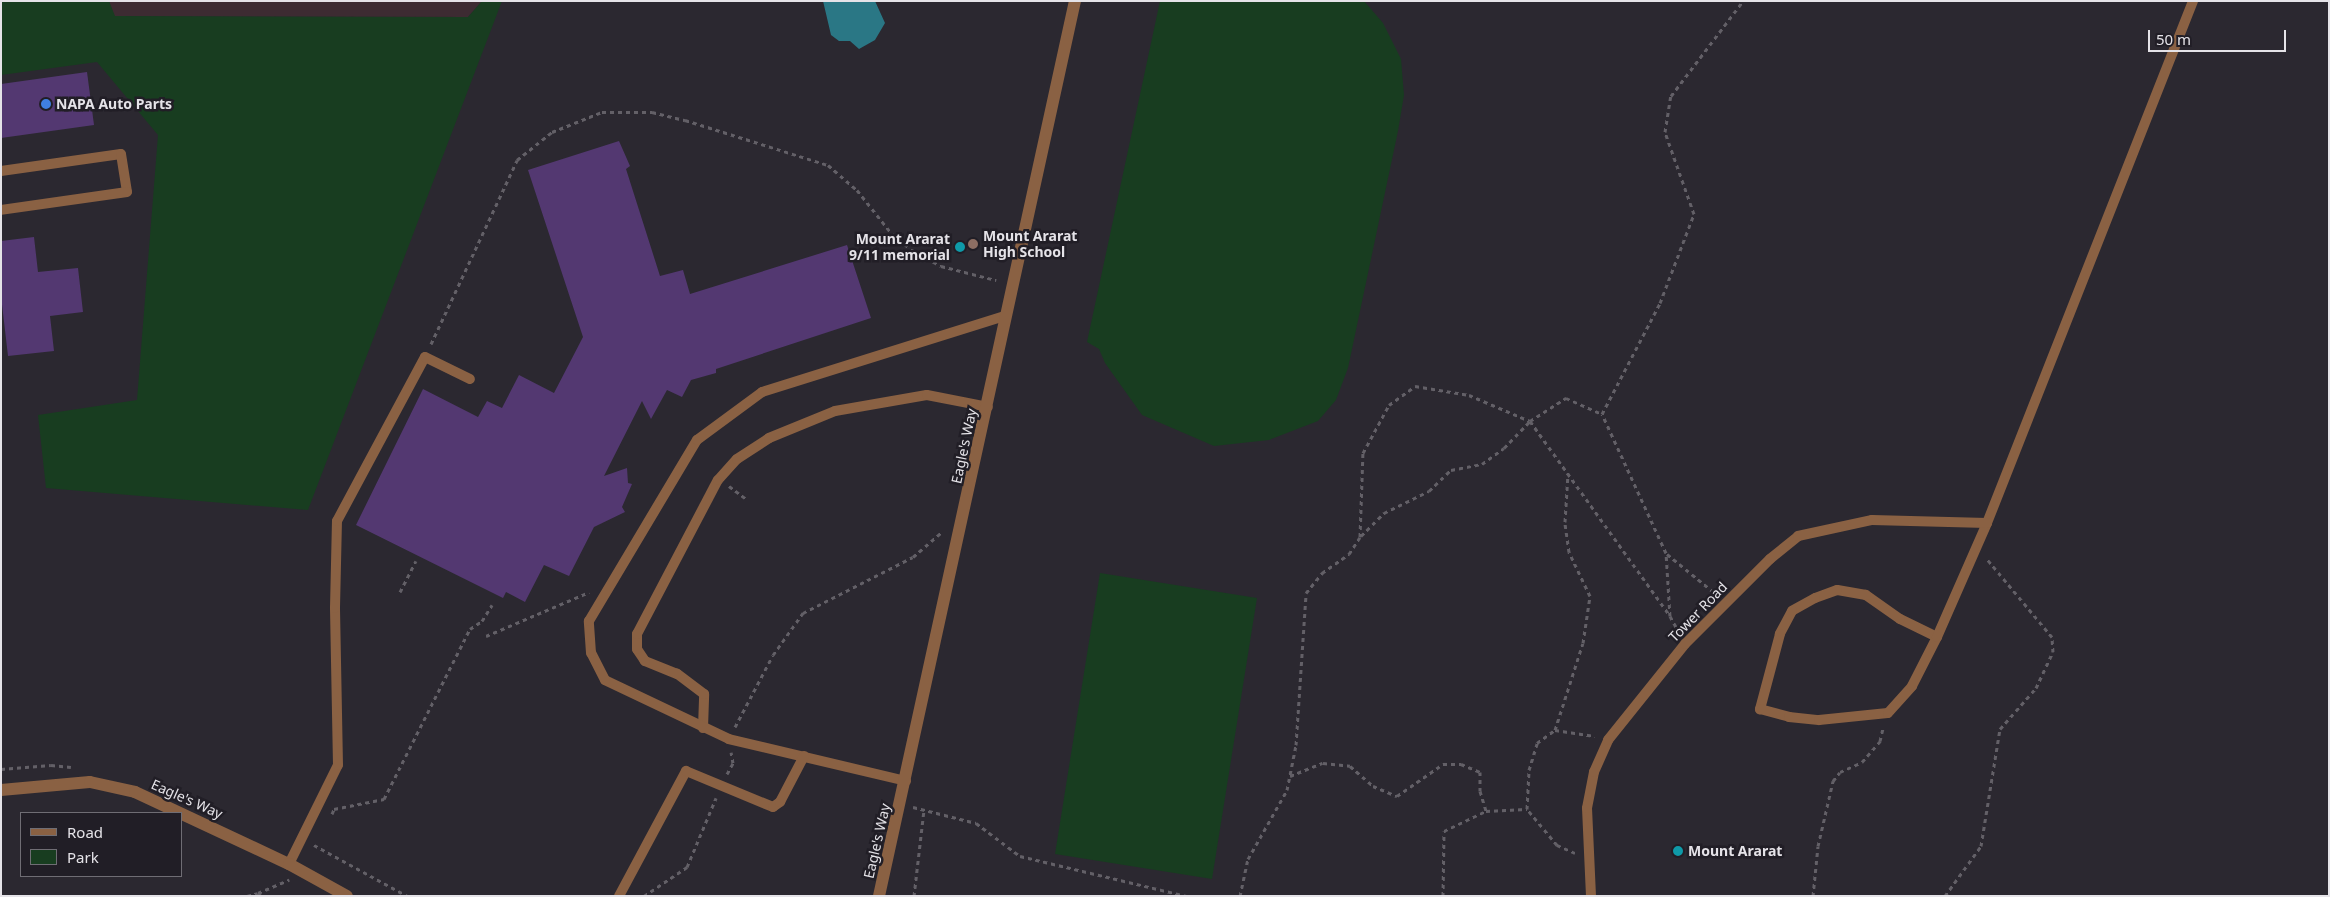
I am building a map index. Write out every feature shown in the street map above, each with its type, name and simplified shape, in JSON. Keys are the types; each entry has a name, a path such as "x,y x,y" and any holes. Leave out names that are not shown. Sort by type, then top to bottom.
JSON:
{"street":[{"name":"Eagle's Way","path":"879,896 988,407 1005,316 1075,1"},
{"name":"Eagle's Way","path":"1,790 69,782 112,785 176,808 289,864 347,896"}],"lane":[{"path":"1936,637 1900,619 1866,595 1837,590 1792,611 1780,634 1760,709 1789,717 1819,720 1888,713 1912,686 1936,637 1986,523 2193,1"},
{"path":"1,171 121,154 127,192 1,210"},
{"path":"906,780 729,739 605,680 591,653 589,621 697,440 762,392 1005,316"},
{"path":"289,864 338,765 335,608 338,521 425,357 470,379"},
{"path":"703,728 704,694 677,674 645,661 637,649 637,634 718,480 737,459 769,438 835,411 927,395 988,407"},
{"name":"Tower Road","path":"1590,896 1589,794 1608,740 1685,644 1770,558 1798,536 1872,520 1986,523"},
{"path":"619,896 686,771 773,807 780,802 804,756"}],"path":[{"path":"1602,414 1660,303 1694,214 1665,132 1670,96 1743,1"},
{"path":"425,357 516,160 552,132 602,112 652,112 685,120 828,165 857,190 892,234 912,250 941,266 996,280"},
{"path":"1240,896 1248,859 1287,790 1296,745 1306,592 1322,573 1349,554 1360,537 1384,513 1428,491 1451,470 1482,464 1504,448 1530,420 1566,398 1602,414 1666,553 1670,616 1530,420 1469,395 1415,386 1389,404 1363,453 1360,537"},
{"path":"1568,473 1565,522 1569,552 1590,596 1583,643 1555,730 1537,743 1528,770 1527,809 1558,845 1589,860"},
{"path":"644,896 687,867 733,763 729,739 773,655 803,613 913,557 945,529"},
{"path":"1945,896 1981,846 2000,729 2036,688 2053,652 2052,638 2040,626 2019,594 1976,547"},
{"path":"1666,553 1726,603"},
{"path":"400,592 416,561"},
{"path":"486,636 591,591"},
{"path":"330,816 334,809 384,799 470,629 482,621 492,604"},
{"path":"1813,896 1818,846 1833,781 1840,772 1862,762 1880,740 1888,713"},
{"path":"1555,730 1580,732 1608,740"},
{"path":"1290,776 1323,763 1350,766 1373,786 1397,796 1443,764 1461,764 1480,772 1480,791 1486,810"},
{"path":"901,804 976,823 1020,856 1187,896"},
{"path":"1443,896 1444,831 1486,810 1527,809"},
{"path":"914,896 924,810"},
{"path":"309,852 318,838"},
{"path":"314,845 407,896"},
{"path":"246,896 258,893"}],"shaded area":[{"path":"109,1 482,1 468,17 114,16"}],"green space":[{"path":"1,1 109,1 115,16 468,17 482,1 502,1 308,510 46,488 38,415 137,400 158,135 97,62 1,75"},
{"path":"1160,1 1364,1 1383,23 1401,59 1404,95 1398,131 1348,368 1336,400 1318,421 1269,440 1214,446 1142,415 1105,363 1099,349 1087,342"},
{"path":"1100,573 1257,598 1212,879 1055,854"}],"water":[{"path":"823,1 875,1 885,23 875,40 859,49 850,41 839,41 831,35"}],"building":[{"name":"NAPA Auto Parts","path":"87,72 94,125 1,138 1,84"},
{"path":"619,141 630,166 626,169 660,276 683,270 690,294 847,245 871,318 716,369 716,373 691,380 682,397 667,390 651,419 642,401 604,476 627,468 628,483 632,484 622,507 625,512 594,527 569,576 544,565 525,602 506,592 503,598 356,525 423,389 478,417 487,401 502,408 519,375 554,393 583,337 528,170"},
{"path":"34,237 38,272 78,268 83,312 50,316 54,351 8,356 1,296 1,241"}],"place":[{"name":"NAPA Auto Parts","path":"46,104"},
{"name":"Mount Ararat High School","path":"973,244"},
{"name":"Mount Ararat 9/11 memorial","path":"960,247"},
{"name":"Mount Ararat","path":"1678,851"}]}
